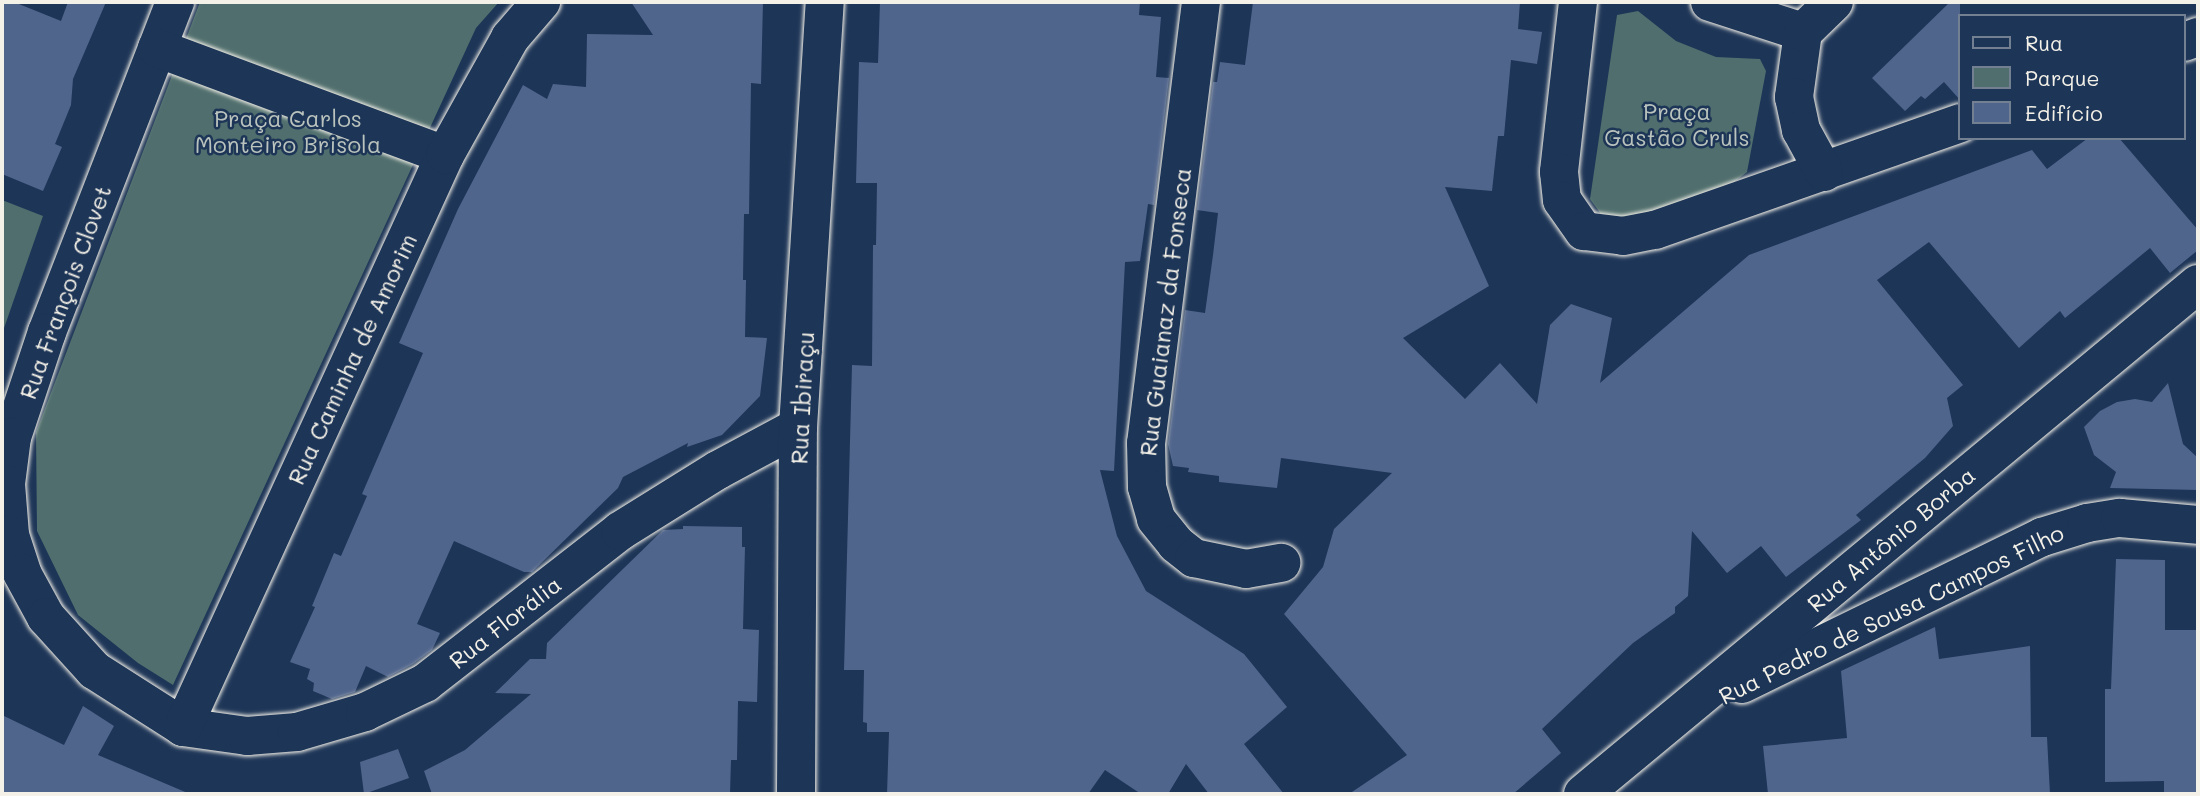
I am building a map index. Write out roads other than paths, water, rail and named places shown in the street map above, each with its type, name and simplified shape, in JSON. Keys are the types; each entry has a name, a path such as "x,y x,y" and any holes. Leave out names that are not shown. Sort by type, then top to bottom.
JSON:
{"street":[{"name":"Rua François Clovet","path":"175,2 47,332 12,437 6,484 10,535 22,573 46,617 94,670 183,727"},
{"name":"Rua Caminha de Amorim","path":"183,727 445,155 510,38 541,2"},
{"name":"Rua Ibiraçu","path":"796,794 798,427 825,2"},
{"name":"Rua Guaianaz da Fonseca","path":"1201,2 1146,443 1147,487 1156,519 1176,544 1194,558 1246,569 1281,563"},
{"path":"1578,2 1559,173 1563,200 1584,232 1623,236 1655,230 1958,124"},
{"path":"1710,2 1803,32"},
{"path":"1824,172 1801,130 1794,97 1803,32 1834,2"},
{"path":"156,48 445,155"},
{"name":"Rua Antônio Borba","path":"1583,794 2198,284"},
{"name":"Rua Florália","path":"183,727 247,736 297,732 365,712 425,683 620,531 718,470 798,427"},
{"name":"Rua Pedro de Sousa Campos Filho","path":"1672,721 1812,647 2042,537 2087,523 2120,518 2198,525"}],"park label":[{"name":"Praça Gastão Cruls","path":"1677,124"},
{"name":"Praça Carlos Monteiro Brisola","path":"288,131"}]}
